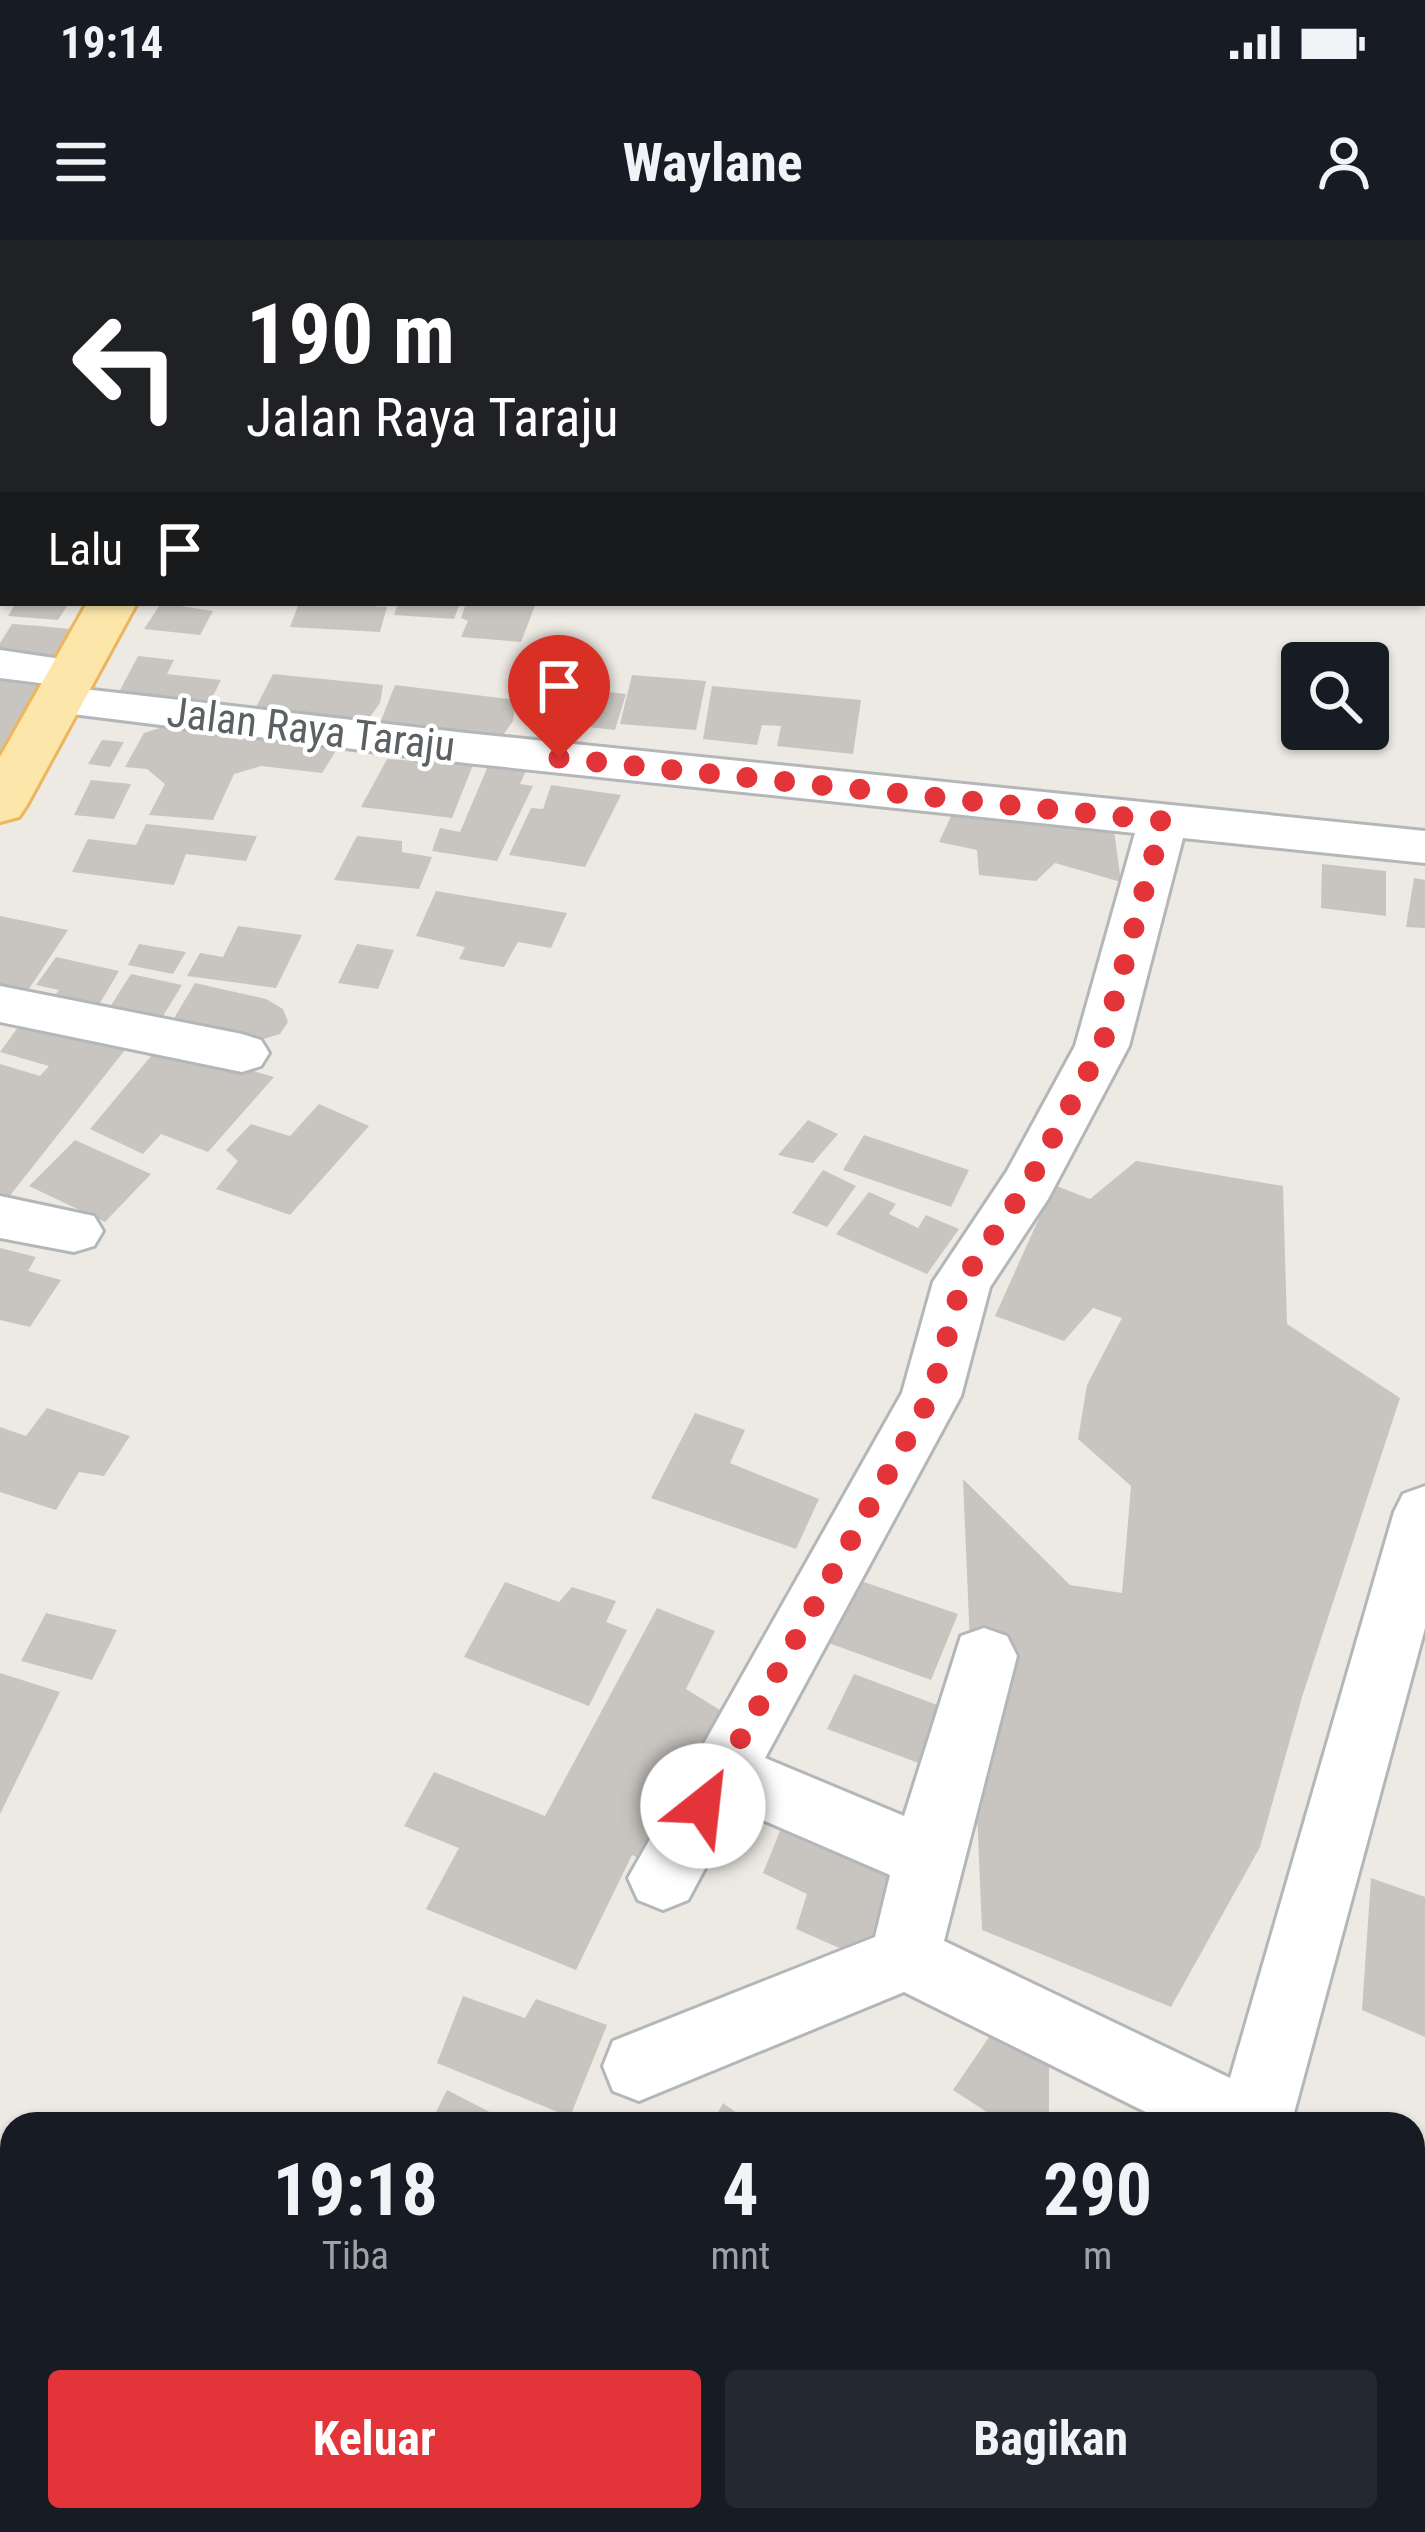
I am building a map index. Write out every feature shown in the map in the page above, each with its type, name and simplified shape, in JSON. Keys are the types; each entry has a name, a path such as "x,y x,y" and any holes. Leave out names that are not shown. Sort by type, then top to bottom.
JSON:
{"main road":[{"path":"0,805 110,606"}],"street":[{"name":"Jalan Raya Taraju","path":"0,664 64,686 1163,821 1425,847"},
{"path":"663,1878 931,1396 962,1282 1028,1184 1102,1046 1163,821"},
{"path":"0,1004 242,1053"},
{"path":"0,1217 74,1231"},
{"path":"1253,2112 1425,1512"},
{"path":"905,1958 984,1656"},
{"path":"722,1771 929,1859"},
{"path":"639,2066 905,1958 1226,2112"}],"building":[{"path":"14,606 67,606 58,620 8,616"},
{"path":"159,606 213,611 200,635 144,629"},
{"path":"298,606 387,607 380,632 290,627"},
{"path":"397,606 459,606 454,619 394,615"},
{"path":"465,606 535,606 521,642 461,637 468,621 461,618"},
{"path":"12,624 90,631 75,662 0,654 0,643"},
{"path":"138,656 174,660 167,674 221,680 209,704 119,692"},
{"path":"0,674 58,681 17,756 0,754"},
{"path":"273,674 383,685 380,703 367,721 254,711"},
{"path":"632,675 706,681 696,730 620,724"},
{"path":"395,685 516,700 513,721 501,738 380,723"},
{"path":"712,686 861,700 853,754 777,746 781,726 762,725 757,745 703,739"},
{"path":"575,688 626,694 615,730 562,724"},
{"path":"166,726 339,746 322,773 261,766 234,774 213,820 149,815 165,784 147,769 125,767 144,733"},
{"path":"102,740 124,742 110,767 88,764"},
{"path":"387,759 473,765 452,818 361,807"},
{"path":"488,766 526,771 520,784 533,786 497,861 432,851 440,828 460,832"},
{"path":"91,780 131,784 114,819 74,815"},
{"path":"551,785 621,795 585,867 509,855 531,808 543,809"},
{"path":"953,812 1114,830 1121,882 1055,863 1036,881 979,875 977,850 939,842"},
{"path":"146,824 257,836 246,861 186,854 174,885 72,872 88,839 136,845"},
{"path":"357,836 402,841 402,852 432,857 419,889 334,880"},
{"path":"1322,864 1386,871 1386,916 1321,908"},
{"path":"1414,878 1425,880 1425,928 1406,927"},
{"path":"436,891 567,913 551,948 518,942 504,967 459,959 465,947 416,936"},
{"path":"0,916 68,930 23,998 0,993"},
{"path":"238,926 302,935 276,988 187,976 200,953 223,957"},
{"path":"139,944 186,952 173,974 128,965"},
{"path":"357,944 394,950 378,989 338,983"},
{"path":"56,957 119,971 97,1008 53,998 59,990 36,985"},
{"path":"131,974 182,985 160,1021 108,1010"},
{"path":"195,983 266,999 283,1009 288,1022 280,1034 253,1042 170,1025"},
{"path":"24,1019 132,1041 8,1198 0,1196 0,1064 40,1076 49,1066 0,1052"},
{"path":"161,1044 274,1077 208,1152 161,1134 143,1154 90,1129"},
{"path":"319,1104 369,1126 290,1215 216,1189 238,1161 226,1150 251,1124 290,1136"},
{"path":"808,1120 838,1134 813,1163 778,1155"},
{"path":"864,1135 969,1170 951,1207 843,1170"},
{"path":"75,1140 151,1174 105,1222 29,1186"},
{"path":"1136,1161 1283,1186 1287,1324 1400,1398 1302,1697 1260,1847 1171,2007 982,1930 963,1479 1070,1585 1122,1593 1131,1486 1078,1439 1087,1385 1122,1318 1093,1308 1064,1341 995,1316 1054,1185 1090,1199"},
{"path":"823,1170 856,1186 827,1227 792,1213"},
{"path":"869,1192 896,1204 889,1214 918,1228 926,1215 959,1229 927,1274 836,1234"},
{"path":"0,1248 36,1257 28,1271 61,1280 30,1327 0,1320"},
{"path":"47,1408 130,1436 104,1476 79,1472 56,1510 0,1492 0,1427 26,1436"},
{"path":"695,1413 745,1430 730,1463 819,1499 796,1549 651,1498"},
{"path":"852,1578 958,1614 931,1680 823,1641"},
{"path":"505,1582 559,1602 572,1587 616,1601 606,1622 627,1630 589,1706 464,1657"},
{"path":"657,1608 715,1631 686,1689 728,1715 643,1860 632,1855 576,1970 426,1909 459,1848 404,1826 434,1772 545,1816"},
{"path":"46,1613 117,1630 92,1680 21,1661"},
{"path":"0,1673 60,1692 0,1814"},
{"path":"854,1674 948,1709 924,1765 827,1729"},
{"path":"784,1821 903,1869 876,1964 796,1929 807,1894 763,1873"},
{"path":"1371,1878 1425,1897 1425,2037 1362,2010"},
{"path":"463,1996 525,2018 536,1999 607,2025 572,2112 558,2112 437,2063"},
{"path":"1002,2018 1049,2044 1048,2112 987,2112 953,2090"},
{"path":"447,2090 490,2112 436,2112"}],"route":[{"path":"559,758 1163,821 1102,1046 1028,1184 962,1282 931,1396 703,1806"}]}
